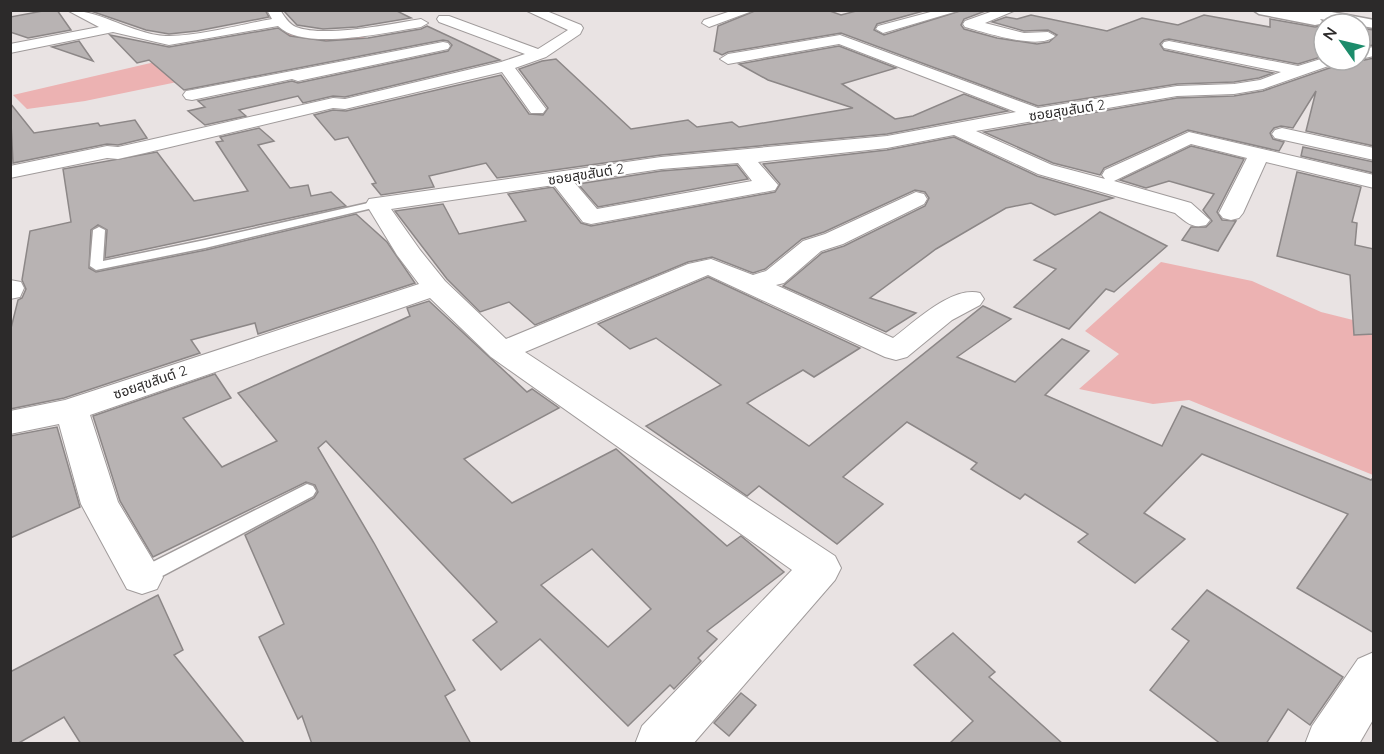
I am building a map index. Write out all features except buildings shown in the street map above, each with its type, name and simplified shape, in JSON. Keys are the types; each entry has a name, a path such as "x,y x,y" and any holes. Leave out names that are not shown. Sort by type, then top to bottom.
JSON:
{"main road":[{"path":"1259,10 1312,20"},
{"path":"1295,10 1374,24"}],"street":[{"path":"73,10 112,28 151,39 169,41 277,16 291,29 312,33 378,30 466,15"},
{"path":"709,23 749,10"},
{"path":"883,29 955,10"},
{"path":"1010,10 965,25 1024,37 1048,36"},
{"path":"526,12 569,30"},
{"path":"10,172 107,152 118,153 198,137 226,127 333,103 345,104 506,66 541,54 575,31 576,28 526,12"},
{"path":"433,21 532,52"},
{"path":"10,49 112,28"},
{"path":"728,58 840,39 1036,114"},
{"path":"1169,45 1302,72"},
{"path":"192,95 443,46"},
{"path":"279,64 345,104"},
{"path":"506,66 537,109"},
{"name":"ซอยสุขสันต์ 2","path":"377,204 661,162 742,157 887,142 1177,91 1234,89 1263,84 1312,68"},
{"path":"958,130 1045,170 1183,208 1198,220"},
{"path":"1282,134 1374,154"},
{"path":"1113,175 1189,138 1374,182"},
{"path":"1231,213 1259,155"},
{"path":"560,178 591,217 767,184 742,157"},
{"path":"751,284 775,277 812,246 834,239 916,200"},
{"path":"377,204 410,255 435,287 502,351 820,568 660,744"},
{"path":"502,351 697,270 711,267 896,351 942,314 970,299"},
{"name":"ซอยสุขสันต์ 2","path":"10,423 72,410 435,287"},
{"path":"72,410 100,504 142,577"},
{"path":"1330,744 1374,674"}],"lane":[{"path":"99,230 96,266 205,244 377,204"},
{"path":"142,577 307,491"}],"shaded area":[{"path":"288,31 360,33 365,37 338,49 85,101 27,109 13,95"},
{"path":"1161,262 1252,281 1321,312 1373,325 1373,475 1189,400 1153,404 1079,389 1119,354 1085,331"}]}
